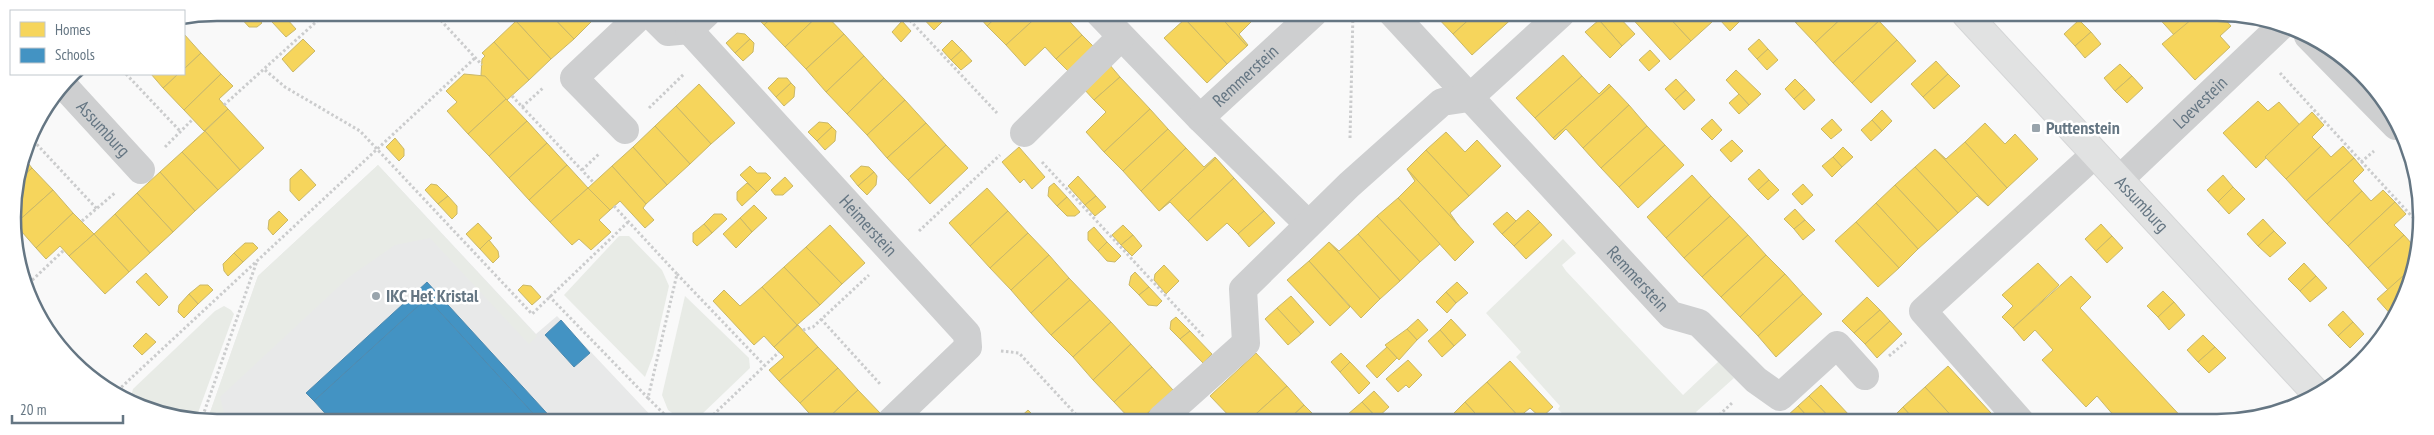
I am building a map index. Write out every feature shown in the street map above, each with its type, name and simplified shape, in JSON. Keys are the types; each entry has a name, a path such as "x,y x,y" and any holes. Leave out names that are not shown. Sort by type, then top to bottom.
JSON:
{"street":[{"path":"625,130 574,78 635,21"},
{"name":"Heimerstein","path":"657,21 668,32 698,21 967,334 968,347"},
{"name":"Remmerstein","path":"1106,21 1200,118 1308,224"},
{"name":"Remmerstein","path":"1200,118 1305,21"},
{"name":"Remmerstein","path":"1398,21 1671,314 1699,323 1756,380 1780,397 1838,345 1865,376"},
{"path":"1167,414 1246,343 1243,289 1308,224 1442,102 1470,98 1553,21"},
{"name":"Assumburg","path":"1972,21 2094,155 2120,179 2312,389"},
{"name":"Loevestein","path":"2120,179 2276,31"},
{"path":"1024,133 1121,37"},
{"path":"2325,54 2382,112"},
{"name":"Assumburg","path":"68,90 141,170"},
{"path":"2014,414 1923,311 2094,155"},
{"path":"898,414 968,347"}],"path":[{"path":"224,105 317,21"},
{"path":"441,21 482,65"},
{"path":"911,21 999,115"},
{"path":"1350,185 1353,21"},
{"path":"2257,49 2413,218"},
{"path":"121,388 474,58"},
{"path":"265,70 285,87 360,131 375,150 532,314 628,222"},
{"path":"127,75 180,131"},
{"path":"512,96 594,183"},
{"path":"36,142 97,209"},
{"path":"1039,159 1226,362"},
{"path":"614,206 764,365"},
{"path":"32,281 64,250"},
{"path":"204,413 258,260"},
{"path":"648,398 677,274"},
{"path":"549,296 648,398 661,414"},
{"path":"821,319 896,414"},
{"path":"1865,376 1931,320"},
{"path":"968,347 1019,353 1076,414"},
{"path":"717,414 779,352"}],"shaded area":[{"name":"IKC Het Kristal","path":"378,165 536,334 557,316 649,414 210,413 258,276"},
{"path":"378,165 537,336 529,344 430,238 395,245 349,277 220,397 224,414 210,413 258,276"},
{"path":"619,236 629,236 662,270 669,286 653,356 645,377 564,295"},
{"path":"1563,239 1576,253 1562,265 1566,271 1683,395 1719,361 1734,378 1696,412 1697,414 1563,414 1558,409 1560,406 1516,357 1521,352 1486,313"},
{"path":"685,296 749,358 750,368 702,414 674,414 668,410 662,395"},
{"path":"224,306 234,314 198,412 167,407 132,394 133,389 215,311"}],"building: Homes":[{"path":"244,21 260,21 262,23 257,27 249,27"},
{"path":"289,21 296,29 286,37 272,22"},
{"path":"516,21 557,21 574,39 551,59"},
{"path":"516,21 551,59 529,80 494,42"},
{"path":"557,21 592,21 574,39"},
{"path":"760,21 768,21 764,25"},
{"path":"768,21 813,21 785,47 764,25"},
{"path":"813,21 832,21 844,34 806,69 785,47"},
{"path":"902,21 911,31 901,42 892,32"},
{"path":"926,21 943,21 934,30"},
{"path":"983,21 992,21 987,26"},
{"path":"992,21 1032,21 1006,45 987,26"},
{"path":"1032,21 1069,21 1082,35 1056,59 1045,47 1025,66 1006,45"},
{"path":"1183,21 1187,21 1227,64 1207,83 1164,38"},
{"path":"1187,21 1224,21 1247,46 1227,64"},
{"path":"1224,21 1252,21 1239,34 1247,46"},
{"path":"1441,21 1467,21 1453,34"},
{"path":"1467,21 1509,21 1472,55 1453,34"},
{"path":"1600,21 1623,21 1635,34 1622,46"},
{"path":"1600,21 1622,46 1610,58 1585,32"},
{"path":"1634,21 1672,21 1691,41 1670,60"},
{"path":"1672,21 1712,22 1691,41"},
{"path":"1721,21 1740,21 1730,31"},
{"path":"1798,21 1839,21 1815,43 1796,23"},
{"path":"1839,21 1879,21 1833,63 1815,43"},
{"path":"1879,21 1897,40 1852,83 1833,63"},
{"path":"2078,21 2091,32 2075,46 2064,34"},
{"path":"2161,21 2191,21 2175,36"},
{"path":"2190,21 2227,22 2231,26 2220,36 2230,47 2195,80 2162,44"},
{"path":"2091,32 2101,44 2085,58 2075,46"},
{"path":"737,33 745,34 750,39 735,53 726,43"},
{"path":"844,34 864,56 826,92 806,69"},
{"path":"185,35 201,53 185,68"},
{"path":"1082,35 1094,47 1068,71 1056,59"},
{"path":"303,39 315,51 293,72 282,59"},
{"path":"750,39 754,43 753,52 743,61 735,53"},
{"path":"1759,39 1768,49 1757,59 1748,49"},
{"path":"952,40 962,50 951,60 942,50"},
{"path":"1897,40 1916,61 1871,103 1852,83"},
{"path":"494,42 529,80 507,100 481,75 482,59 485,56 482,53"},
{"path":"1768,49 1778,60 1767,70 1757,59"},
{"path":"962,50 972,61 961,70 951,60"},
{"path":"1650,50 1660,61 1649,71 1639,60"},
{"path":"201,53 221,74 184,110 163,88 177,75 185,75 185,68"},
{"path":"1563,55 1582,76 1535,118 1516,98"},
{"path":"864,56 884,78 847,114 826,92"},
{"path":"1936,61 1948,74 1923,97 1911,84"},
{"path":"1109,64 1120,77 1094,100 1083,88"},
{"path":"2120,64 2132,76 2115,91 2104,78"},
{"path":"1736,70 1761,94 1749,105 1726,80"},
{"path":"221,74 233,86 219,99 228,109 204,131 184,110"},
{"path":"464,74 485,76 506,99 468,134 447,111 457,102 446,91"},
{"path":"1948,74 1960,86 1934,109 1923,97"},
{"path":"152,75 177,75 163,88"},
{"path":"1582,76 1599,94 1609,84 1611,86 1553,138 1535,118"},
{"path":"2132,76 2143,88 2127,103 2115,91"},
{"path":"1120,77 1150,109 1104,152 1086,132 1106,112 1094,100"},
{"path":"778,78 787,78 791,83 776,97 768,88"},
{"path":"884,78 905,100 867,135 847,114"},
{"path":"1676,79 1686,90 1675,100 1665,89"},
{"path":"1795,79 1805,89 1794,99 1785,89"},
{"path":"791,83 795,87 794,97 784,106 776,97"},
{"path":"699,84 735,123 711,144 676,106"},
{"path":"1611,86 1629,105 1583,148 1566,129 1555,140 1553,138"},
{"path":"1805,89 1815,100 1804,110 1794,99"},
{"path":"1686,90 1695,100 1684,110 1675,100"},
{"path":"1739,94 1749,105 1739,114 1729,103"},
{"path":"506,99 527,121 489,156 468,134"},
{"path":"905,100 926,123 887,158 867,135"},
{"path":"2258,101 2268,111 2279,102 2300,125 2256,168 2223,133"},
{"path":"1629,105 1647,126 1601,168 1583,148"},
{"path":"676,106 711,144 690,164 655,126"},
{"path":"228,109 264,148 240,170 205,131"},
{"path":"1150,109 1168,129 1123,171 1104,152"},
{"path":"1882,110 1892,121 1882,131 1872,120"},
{"path":"2312,112 2324,125 2312,137 2321,146 2286,179 2265,157"},
{"path":"1712,119 1722,130 1712,140 1701,129"},
{"path":"1832,119 1842,130 1831,139 1821,129"},
{"path":"1872,120 1882,131 1871,141 1861,130"},
{"path":"527,121 547,143 509,178 489,156"},
{"path":"819,122 828,123 832,127 817,141 808,132"},
{"path":"926,123 946,145 908,180 887,158"},
{"path":"1985,123 2005,144 2015,134 2038,159 2007,188 1965,142"},
{"path":"655,126 690,164 667,185 633,147"},
{"path":"1647,126 1665,145 1619,187 1601,168"},
{"path":"832,127 836,131 835,141 825,150 817,141"},
{"path":"1168,129 1186,148 1141,191 1123,171"},
{"path":"205,131 240,170 218,190 182,152"},
{"path":"1446,132 1465,152 1477,140 1501,166 1469,196 1426,150"},
{"path":"395,138 404,149 404,156 399,161 386,147"},
{"path":"1732,140 1743,151 1731,162 1720,150"},
{"path":"1965,142 2007,188 1988,206 1935,149 1946,159"},
{"path":"547,143 567,165 529,200 509,178"},
{"path":"946,145 968,168 930,204 908,180"},
{"path":"1665,145 1684,165 1638,208 1619,187"},
{"path":"2321,146 2331,157 2343,146 2354,158 2306,201 2286,179"},
{"path":"633,147 667,185 646,204 612,166"},
{"path":"1019,147 1045,177 1032,189 1024,179 1020,183 1002,162"},
{"path":"1843,147 1853,157 1842,167 1833,157"},
{"path":"1186,148 1204,167 1216,158 1159,211 1141,191"},
{"path":"1935,149 1988,206 1977,196 1958,213 1915,167"},
{"path":"1426,150 1469,196 1450,213 1459,226 1407,169"},
{"path":"182,152 218,190 195,211 160,172"},
{"path":"1833,157 1842,167 1832,177 1822,166"},
{"path":"1216,158 1234,178 1188,221 1170,202 1159,211"},
{"path":"2354,158 2364,170 2353,181 2362,191 2327,224 2306,201"},
{"path":"29,164 32,168 26,173"},
{"path":"567,165 588,188 550,222 529,200"},
{"path":"612,166 646,204 643,208 654,220 645,228 620,201 610,210 588,188"},
{"path":"750,166 757,173 766,173 771,178 757,192 740,175"},
{"path":"861,166 869,167 874,172 858,186 850,176"},
{"path":"1915,167 1958,213 1938,231 1895,185"},
{"path":"32,168 53,190 21,219 23,192 26,173"},
{"path":"301,169 316,185 299,201 290,191 290,179"},
{"path":"1407,169 1474,242 1455,261 1398,198 1415,181"},
{"path":"1759,169 1769,180 1758,190 1748,179"},
{"path":"160,172 195,211 173,232 137,193"},
{"path":"874,172 877,176 876,185 867,195 858,186"},
{"path":"1692,175 1711,196 1666,238 1647,217"},
{"path":"2223,175 2233,187 2218,202 2207,190"},
{"path":"1078,176 1096,196 1085,205 1068,186"},
{"path":"785,177 793,186 783,195 775,195 771,190"},
{"path":"1234,178 1264,211 1238,234 1227,223 1207,241 1188,221"},
{"path":"1769,180 1779,190 1768,200 1758,190"},
{"path":"747,183 757,192 742,206 737,200 737,192"},
{"path":"1054,183 1067,197 1057,206 1048,196 1049,187"},
{"path":"431,184 437,185 448,196 438,204 425,190"},
{"path":"1803,184 1813,195 1802,205 1792,194"},
{"path":"1895,185 1938,231 1918,249 1876,203"},
{"path":"2233,187 2245,199 2229,214 2218,202"},
{"path":"588,188 610,210 599,220 611,232 591,250 579,239 572,245 550,222"},
{"path":"987,188 1008,211 970,246 949,223"},
{"path":"53,190 73,213 36,248 22,232 21,219"},
{"path":"2383,190 2395,202 2348,246 2327,224 2362,191 2371,201"},
{"path":"137,193 173,232 150,253 115,214"},
{"path":"448,196 457,206 457,214 452,219 438,204"},
{"path":"1096,196 1106,207 1095,216 1085,205"},
{"path":"1711,196 1730,216 1684,258 1666,238"},
{"path":"1067,197 1080,212 1075,216 1067,216 1057,206"},
{"path":"1398,198 1440,244 1420,262 1377,216"},
{"path":"2395,202 2406,214 2394,225 2404,235 2368,268 2348,246"},
{"path":"1876,203 1918,249 1899,268 1856,222"},
{"path":"754,205 767,218 752,232 740,218"},
{"path":"1795,209 1805,220 1794,229 1784,219"},
{"path":"1528,210 1540,222 1514,246 1502,234"},
{"path":"279,211 288,220 273,235 268,229 269,220"},
{"path":"1008,211 1028,233 990,268 970,246"},
{"path":"1264,211 1275,223 1249,247 1238,234"},
{"path":"1507,212 1516,221 1502,234 1493,224"},
{"path":"73,213 94,234 69,256 60,246 46,259 36,248"},
{"path":"115,214 150,253 129,272 94,234"},
{"path":"714,214 722,214 727,219 712,233 704,224"},
{"path":"1377,216 1420,262 1400,281 1358,234"},
{"path":"1730,216 1748,235 1702,277 1684,258"},
{"path":"740,218 752,232 736,248 723,234"},
{"path":"2263,219 2274,231 2258,246 2247,234"},
{"path":"1805,220 1815,230 1803,240 1794,229"},
{"path":"1540,222 1552,235 1526,259 1514,246"},
{"path":"1856,222 1899,268 1878,287 1835,241"},
{"path":"478,223 492,238 480,249 466,234"},
{"path":"704,224 712,233 697,246 693,242 693,233"},
{"path":"2101,224 2112,236 2096,251 2085,239"},
{"path":"830,225 865,263 842,284 806,247"},
{"path":"1123,225 1133,235 1121,245 1112,235"},
{"path":"1094,227 1107,242 1098,251 1088,240 1088,232"},
{"path":"2274,231 2286,243 2270,257 2258,246"},
{"path":"1028,233 1049,255 1011,290 990,268"},
{"path":"94,234 129,272 105,294 69,256"},
{"path":"1358,234 1400,281 1380,299 1329,242 1339,251"},
{"path":"1133,235 1142,246 1132,256 1121,245"},
{"path":"1748,235 1766,255 1721,297 1702,277"},
{"path":"2404,235 2411,243 2404,276 2388,290 2368,268"},
{"path":"2112,236 2123,248 2107,263 2096,251"},
{"path":"489,240 498,251 499,257 493,263 480,249"},
{"path":"1107,242 1121,256 1115,262 1107,261 1098,251"},
{"path":"1329,242 1380,299 1361,318 1309,261"},
{"path":"245,243 253,243 258,248 243,262 234,253"},
{"path":"806,247 842,284 820,305 784,267"},
{"path":"234,253 243,262 228,276 224,271 223,264"},
{"path":"1049,255 1069,278 1031,313 1011,290"},
{"path":"1766,255 1785,274 1740,317 1721,297"},
{"path":"1309,261 1350,307 1330,326 1287,280"},
{"path":"2038,263 2059,285 2013,328 2002,317 2013,306 2002,295"},
{"path":"2304,263 2316,276 2300,291 2288,279"},
{"path":"1164,265 1179,281 1166,294 1154,280 1155,274"},
{"path":"784,267 820,305 797,325 762,287"},
{"path":"1135,272 1149,287 1139,295 1129,285 1131,276"},
{"path":"146,273 168,297 159,306 136,282"},
{"path":"1785,274 1803,294 1758,336 1740,317"},
{"path":"2404,275 2398,293 2388,312 2377,299"},
{"path":"2071,276 2091,297 2080,308 2179,414 2112,414 2097,396 2086,407 2042,360 2053,350 2035,330 2024,341 2013,328"},
{"path":"2316,276 2327,288 2310,302 2300,291"},
{"path":"1069,278 1090,300 1051,335 1031,313"},
{"path":"1457,282 1468,293 1456,303 1446,292"},
{"path":"200,285 208,285 213,290 198,304 189,294"},
{"path":"523,285 531,286 541,297 532,305 518,290"},
{"path":"762,287 797,325 774,347 764,336 754,345 713,301 724,290 740,306"},
{"path":"1149,287 1162,301 1157,306 1148,305 1139,295"},
{"path":"2163,291 2174,302 2158,317 2147,306"},
{"path":"1446,292 1456,303 1447,313 1436,302"},
{"path":"189,294 198,304 184,318 178,312 179,305"},
{"path":"1803,294 1822,314 1776,357 1758,336"},
{"path":"1291,296 1314,322 1301,334 1277,308"},
{"path":"1867,297 1880,310 1854,333 1842,321"},
{"path":"1090,300 1111,322 1073,357 1051,335"},
{"path":"2174,302 2185,315 2169,330 2158,317"},
{"path":"1277,308 1301,334 1288,345 1265,319"},
{"path":"1880,310 1890,321 1865,344 1854,333"},
{"path":"2343,311 2353,322 2338,336 2328,325"},
{"path":"1176,317 1190,331 1180,339 1170,329 1171,321"},
{"path":"1418,319 1428,330 1417,340 1407,329"},
{"path":"1451,319 1466,335 1454,346 1440,330"},
{"path":"1890,321 1902,334 1877,358 1865,344"},
{"path":"1111,322 1131,344 1093,380 1073,357"},
{"path":"2353,322 2364,334 2350,348 2338,336"},
{"path":"798,325 818,347 779,381 769,370 784,357 774,347"},
{"path":"1407,329 1417,340 1399,360 1385,345"},
{"path":"1440,330 1454,346 1442,357 1428,341"},
{"path":"1190,331 1212,354 1203,363 1180,339"},
{"path":"146,333 156,342 142,355 133,346"},
{"path":"2203,335 2215,347 2198,362 2187,350"},
{"path":"1131,344 1152,367 1114,402 1093,380"},
{"path":"818,347 838,368 800,403 779,381"},
{"path":"1387,347 1397,358 1377,378 1366,366"},
{"path":"2215,347 2226,358 2209,373 2198,362"},
{"path":"1256,353 1287,386 1256,414 1227,414 1210,396"},
{"path":"1341,353 1350,362 1340,372 1331,362"},
{"path":"1408,360 1422,375 1409,388 1406,385 1398,392 1386,379"},
{"path":"1510,361 1553,407 1545,414 1537,414 1530,408 1523,414 1516,414 1487,382"},
{"path":"1350,362 1370,383 1359,394 1340,372"},
{"path":"1948,366 1991,413 1950,414 1925,387"},
{"path":"1152,367 1173,390 1147,414 1125,414 1114,402"},
{"path":"838,368 858,390 832,414 810,414 800,403"},
{"path":"1487,382 1516,414 1476,414 1465,402"},
{"path":"1821,385 1848,414 1826,414 1809,396"},
{"path":"1287,386 1304,405 1294,414 1256,414"},
{"path":"1925,387 1950,414 1909,414 1903,407"},
{"path":"858,390 881,414 832,414"},
{"path":"1374,391 1389,407 1381,414 1373,414 1362,402"},
{"path":"1809,396 1826,414 1805,414 1798,406"},
{"path":"1362,402 1373,414 1348,414"},
{"path":"1465,402 1476,414 1453,414"},
{"path":"1304,405 1313,414 1294,414"},
{"path":"1798,406 1805,414 1789,414"},
{"path":"1903,407 1909,414 1896,414"},
{"path":"1028,410 1032,414 1024,414"}],"building: Schools":[{"path":"427,282 548,414 534,414 427,298 314,401 306,393"},
{"path":"427,298 534,414 326,414 314,401"},
{"path":"561,320 590,353 574,367 545,335"}],"place":[{"name":"Puttenstein","path":"2036,128"},
{"name":"IKC Het Kristal","path":"376,296"}]}
